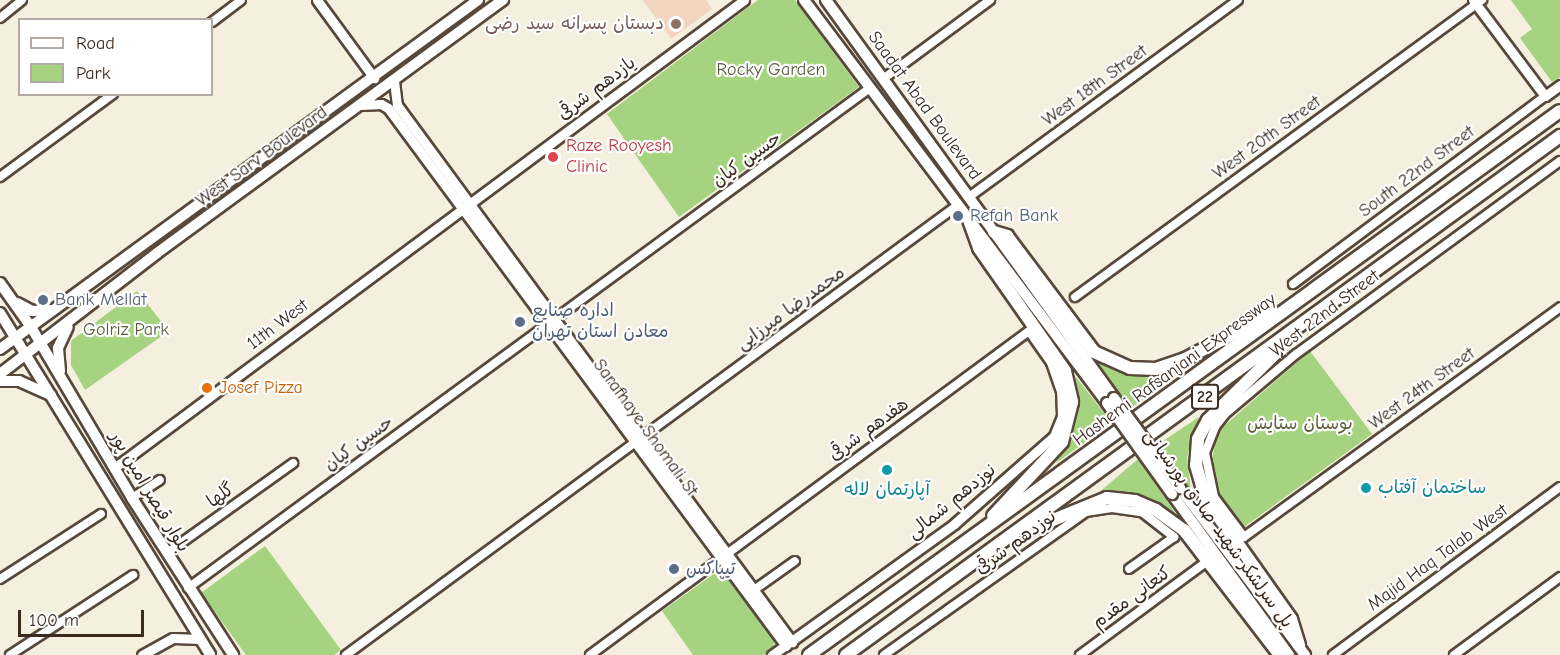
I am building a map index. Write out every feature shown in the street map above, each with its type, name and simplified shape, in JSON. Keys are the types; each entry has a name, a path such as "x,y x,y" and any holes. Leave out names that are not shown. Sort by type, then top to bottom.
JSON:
{"highway":[{"name":"Hashemi Rafsanjani Expressway","path":"809,655 971,540 1560,111"},
{"name":"22","path":"846,655 1303,326 1560,136"},
{"path":"969,220 979,248 1065,371 1072,402 1069,429 1057,450 971,540"},
{"path":"994,232 1007,236 1094,352 1130,368 1156,369 1185,360 1311,292"},
{"path":"1302,651 1291,619 1206,499 1196,465 1198,439 1214,413 1303,326"},
{"path":"1000,544 1092,502 1121,499 1146,504 1184,530 1280,655"}],"main road":[{"name":"West Sarv Boulevard","path":"17,337 64,305 478,0"},
{"name":"West Sarv Boulevard","path":"27,354 111,289 503,0"},
{"name":"Saadat Abad Boulevard","path":"804,0 969,220"},
{"name":"Saadat Abad Boulevard","path":"826,0 994,232"},
{"name":"پل سرلشکر شهید صادق پورشیانی","path":"969,220 1110,400"},
{"name":"پل سرلشکر شهید صادق پورشیانی","path":"994,232 1289,655"},
{"path":"102,277 117,275 111,289"},
{"name":"بلوار قیصر امین پور","path":"0,283 42,344 132,498 233,655"},
{"path":"8,294 32,311 50,311 64,305"},
{"name":"بلوار قیصر امین پور","path":"0,313 17,337 76,438 210,655"},
{"path":"63,382 58,348 62,334 76,318"},
{"path":"0,349 17,337"},
{"path":"0,374 27,354"},
{"path":"0,381 19,381 52,396"},
{"path":"76,438 72,425 77,421 91,430"},
{"name":"پل سرلشکر شهید صادق پورشیانی","path":"1176,491 1302,651"}],"street":[{"path":"0,18 22,0"},
{"path":"213,21 241,0"},
{"path":"317,0 374,78"},
{"name":"یازدهم شرقی","path":"466,206 744,0"},
{"path":"883,79 990,0"},
{"name":"West 18th Street","path":"969,197 1238,0"},
{"path":"1477,1 1545,96"},
{"name":"West 20th Street","path":"1075,297 1477,1"},
{"name":"Sarafhaye Shomali St","path":"394,81 393,98 397,105 466,206 789,644"},
{"name":"South 22nd Street","path":"1293,284 1560,85"},
{"name":"حسین کیان","path":"188,588 870,88"},
{"path":"0,177 109,96"},
{"name":"Sarafhaye Shomali St","path":"361,105 381,104 388,108 466,206"},
{"name":"West 22nd Street","path":"1244,537 1214,496 1205,469 1209,440 1225,414 1296,354 1560,160"},
{"name":"محمدرضا میرزایی","path":"346,655 958,205"},
{"name":"11th West","path":"114,468 466,206"},
{"name":"West 24th Street","path":"1244,537 1560,307"},
{"name":"هفدهم شرقی","path":"590,655 1029,331"},
{"name":"نوزدهم شمالی","path":"772,655 954,524 1054,436 1062,416 1061,391 1051,362 1029,331"},
{"name":"گلها","path":"167,553 293,463"},
{"path":"132,498 160,480"},
{"name":"Majid Haq Talab West","path":"1334,654 1560,487"},
{"name":"نوزدهم شرقی","path":"884,655 1086,513 1112,508 1142,512 1174,537 1129,569"},
{"path":"0,579 101,514"},
{"name":"Sarafhaye Shomali St","path":"724,556 754,590 789,644"},
{"path":"754,590 795,561"},
{"name":"کنعانی مقدم","path":"1080,655 1202,565"},
{"path":"10,655 133,575"},
{"path":"1454,655 1560,577"},
{"path":"142,655 173,638 200,639"}],"shaded area":[{"name":"دبستان پسرانه سید رضی","path":"643,0 706,0 712,9 671,39"}],"green space":[{"name":"Rocky Garden","path":"758,0 795,0 859,87 679,217 607,114"},
{"path":"1511,0 1560,0 1560,77 1552,82 1520,38 1532,29"},
{"name":"Golriz Park","path":"137,291 169,331 85,390 71,365 71,341"},
{"name":"بوستان ستایش","path":"1310,351 1372,434 1244,527 1215,491 1210,471 1217,432"},
{"path":"1095,359 1160,374 1183,368 1131,408"},
{"path":"1076,377 1112,423 1056,463 1075,426 1077,399 1073,380"},
{"path":"1199,417 1187,457 1191,490 1157,445"},
{"path":"1138,459 1178,517 1143,498 1096,495"},
{"path":"265,546 341,650 334,655 246,655 201,593"},
{"path":"722,568 775,641 772,649 763,655 693,655 662,611"}],"place":[{"name":"دبستان پسرانه سید رضی","path":"676,24"},
{"name":"Raze Rooyesh Clinic","path":"553,157"},
{"name":"Refah Bank","path":"958,216"},
{"name":"Bank Mellat","path":"43,300"},
{"name":"اداره صنایع معادن استان تهران","path":"520,322"},
{"name":"Josef Pizza","path":"207,388"},
{"name":"آپارتمان لاله","path":"887,470"},
{"name":"ساختمان آفتاب","path":"1366,488"},
{"name":"تیپاکس","path":"674,569"}]}
